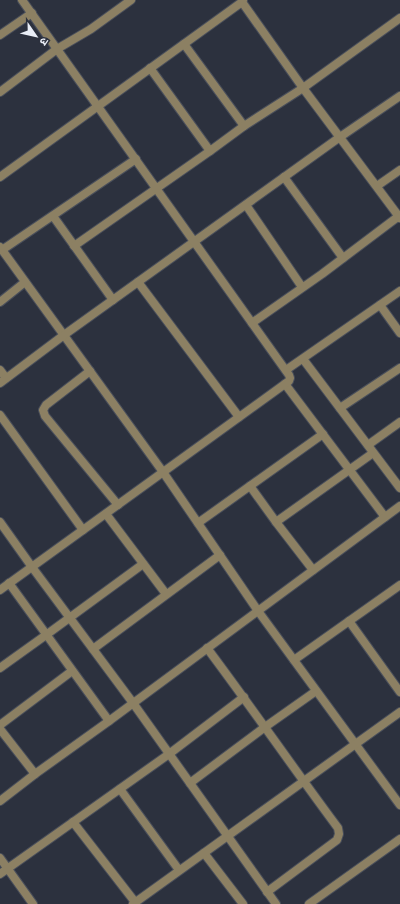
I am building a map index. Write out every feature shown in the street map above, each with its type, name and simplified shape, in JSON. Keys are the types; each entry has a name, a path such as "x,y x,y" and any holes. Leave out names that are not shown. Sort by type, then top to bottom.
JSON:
{"street":[{"path":"0,92 57,49 91,29 131,0"},
{"path":"0,590 285,384 290,378 290,375 57,49 32,13 26,1"},
{"path":"0,177 242,1 303,88 378,186 399,217 252,323"},
{"path":"0,35 32,13"},
{"path":"74,246 157,189 244,126 303,88 400,18"},
{"path":"184,44 244,126"},
{"path":"150,68 210,151"},
{"path":"0,370 3,380 246,204 400,96"},
{"path":"136,159 53,216 1,249 163,472 258,611 400,806"},
{"path":"378,186 400,170"},
{"path":"284,177 343,258"},
{"path":"246,204 302,288"},
{"path":"53,216 113,300"},
{"path":"0,302 26,282"},
{"path":"138,282 239,417"},
{"path":"286,370 400,291"},
{"path":"380,305 400,333"},
{"path":"303,359 400,488"},
{"path":"340,408 400,368"},
{"path":"90,371 46,405 43,410 45,416 118,505"},
{"path":"285,384 385,517"},
{"path":"0,415 83,530"},
{"path":"368,445 400,422"},
{"path":"198,523 323,434"},
{"path":"276,522 374,453"},
{"path":"250,486 314,570"},
{"path":"0,801 400,506"},
{"path":"106,514 166,594"},
{"path":"0,522 133,703 226,836 276,904"},
{"path":"93,649 220,555"},
{"path":"0,668 143,564"},
{"path":"9,583 109,721"},
{"path":"294,660 399,588"},
{"path":"349,621 400,692"},
{"path":"207,648 244,697 303,782 338,828 339,834 337,840 267,892"},
{"path":"0,725 72,671"},
{"path":"190,783 316,691"},
{"path":"0,874 169,754 244,697"},
{"path":"73,822 134,903 400,712"},
{"path":"0,729 35,774"},
{"path":"120,789 179,870"},
{"path":"393,796 400,791"},
{"path":"309,904 400,839"},
{"path":"204,853 243,904"},
{"path":"0,858 34,904"}]}
